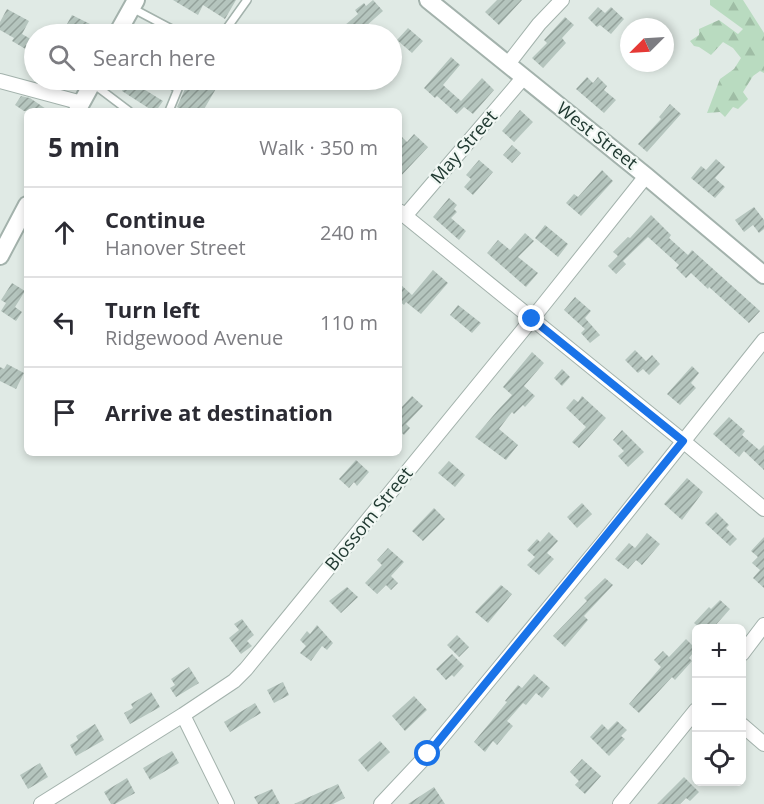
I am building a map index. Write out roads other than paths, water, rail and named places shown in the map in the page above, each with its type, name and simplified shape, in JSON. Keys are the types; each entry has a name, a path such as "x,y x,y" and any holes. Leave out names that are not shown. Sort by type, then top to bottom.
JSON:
{"street":[{"name":"West Street","path":"428,0 646,176 764,275"},
{"path":"508,64 562,0"},
{"path":"123,24 134,4"},
{"name":"May Street","path":"402,213 523,78"},
{"path":"0,81 24,89"},
{"path":"27,90 79,107 88,90"},
{"name":"Blossom Street","path":"40,804 183,715 234,681 246,669 646,176"},
{"path":"0,256 24,211"},
{"path":"402,213 764,509"},
{"path":"381,804 428,754 764,340"},
{"path":"746,648 764,625"},
{"path":"183,715 227,804"},
{"path":"620,804 692,715"},
{"path":"746,729 764,744"}],"lane":[{"path":"230,24 247,0"},
{"path":"134,4 165,24"},
{"path":"104,90 125,108"},
{"path":"170,108 177,90"}]}
